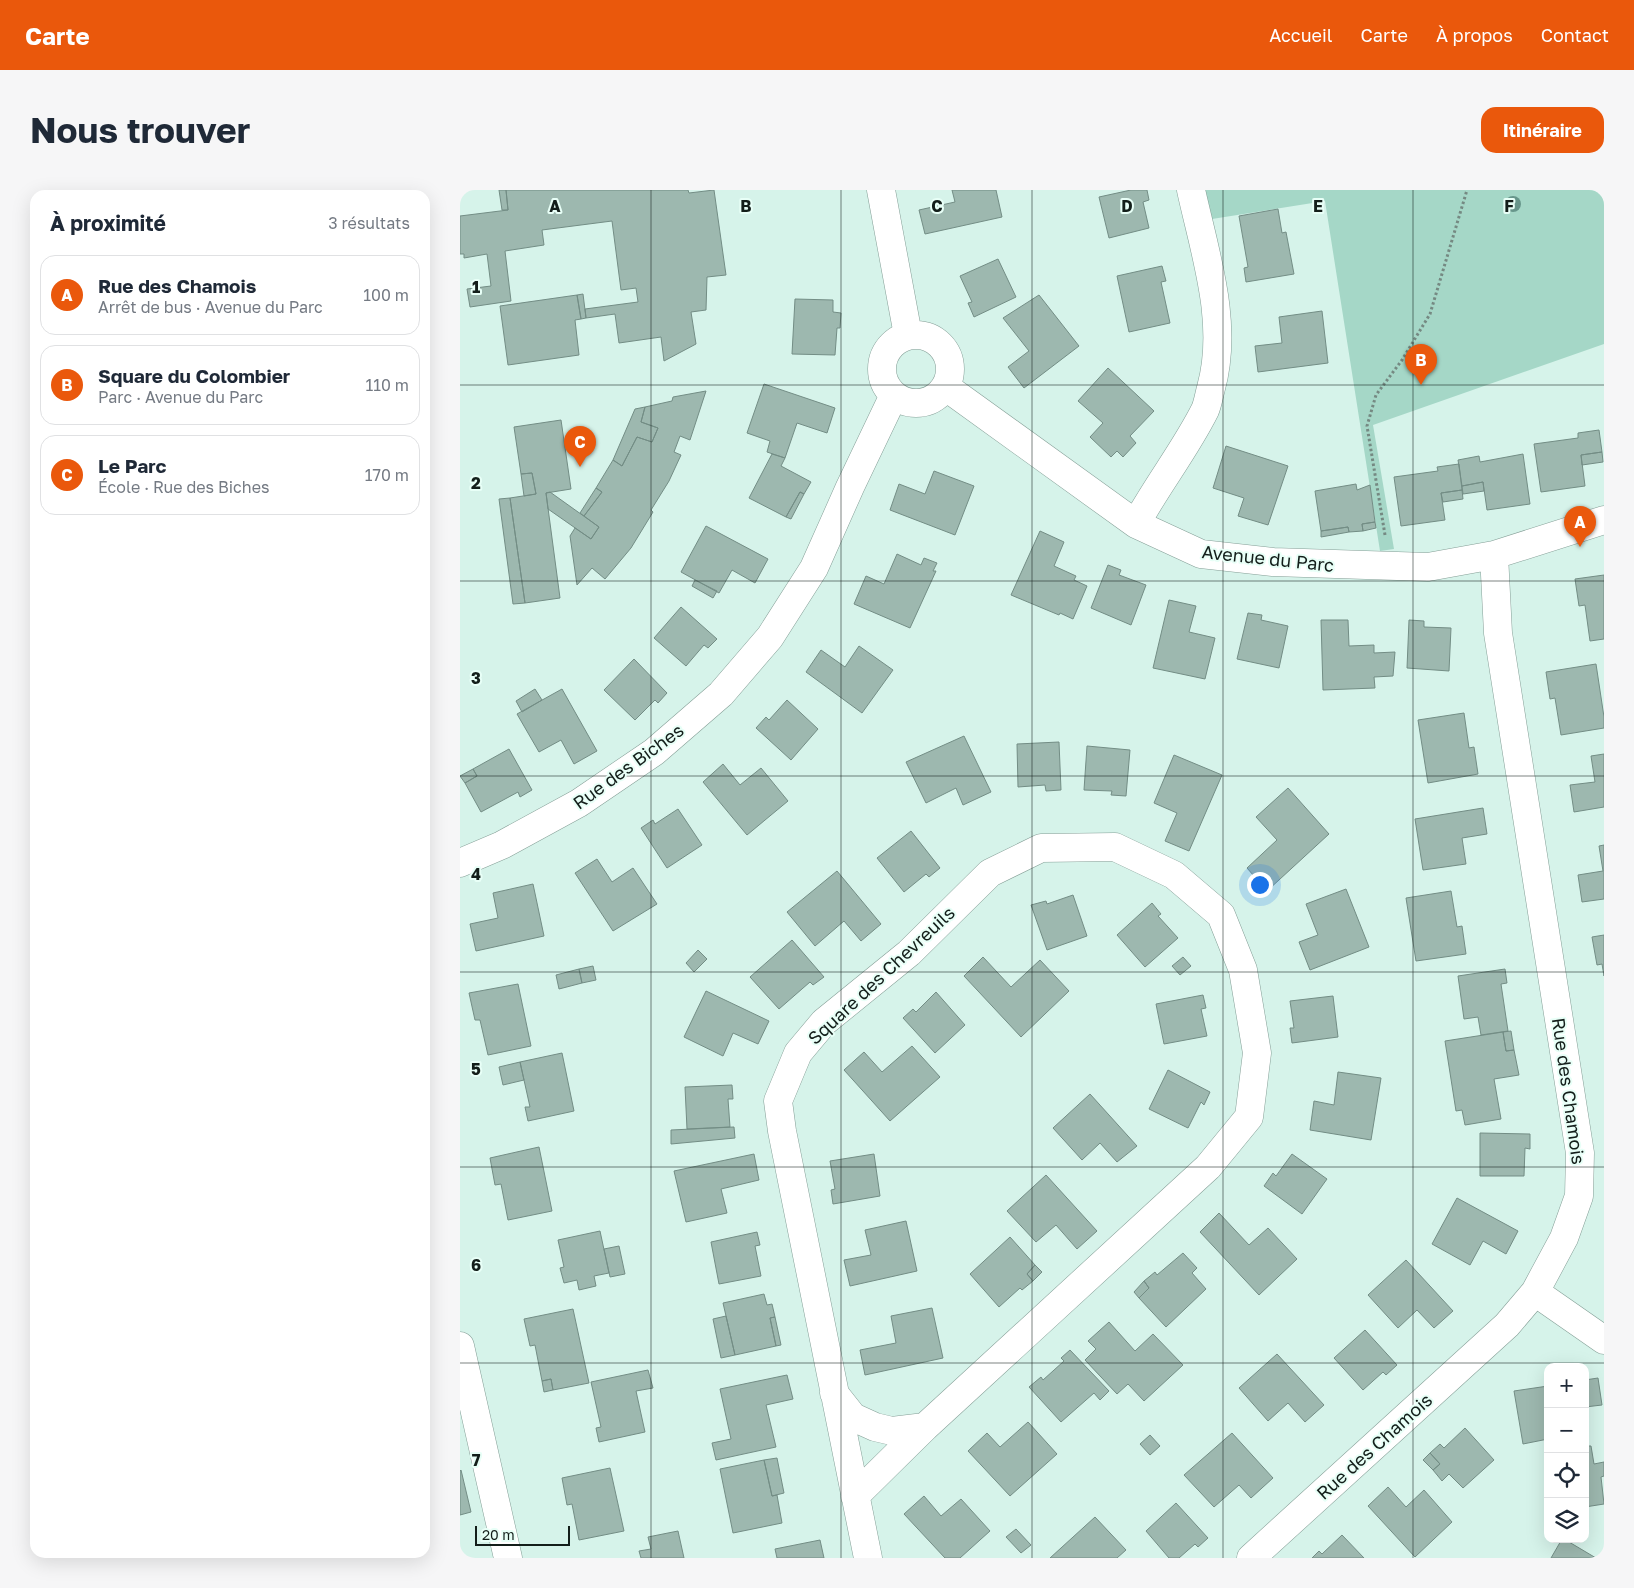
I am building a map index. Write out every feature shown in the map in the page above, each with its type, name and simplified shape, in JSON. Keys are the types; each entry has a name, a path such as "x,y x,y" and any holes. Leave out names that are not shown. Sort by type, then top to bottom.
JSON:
{"street":[{"path":"881,190 908,335"},
{"path":"1136,524 1206,408 1216,373 1218,341 1215,299 1191,190"},
{"path":"908,335 924,335 937,341 946,351 951,367 946,387 934,399 921,403 908,403 894,395 884,382 882,369 886,354 895,342 908,335"},
{"name":"Avenue du Parc","path":"946,387 1136,524 1201,554 1273,562 1428,567 1494,555 1604,520"},
{"name":"Rue des Biches","path":"461,860 502,845 580,803 654,752 721,694 770,637 814,568 894,395"},
{"name":"Rue des Chamois","path":"1251,1558 1507,1325 1535,1292 1564,1238 1579,1196 1580,1153 1498,633 1494,555"},
{"name":"Square des Chevreuils","path":"855,1496 925,1427 1208,1168 1248,1117 1257,1053 1243,970 1220,915 1174,875 1115,847 1042,848 990,873 909,953 824,1022 798,1053 778,1101 781,1124 834,1393 855,1496 868,1558"},
{"path":"1535,1292 1604,1340"},
{"path":"460,1346 508,1558"},
{"name":"Square des Chevreuils","path":"834,1393 853,1417 875,1427 892,1431 925,1427"}],"path":[{"path":"1390,566 1367,426 1376,395 1402,360 1430,314 1467,190"}],"green space":[{"path":"1205,190 1604,190 1604,344 1373,425 1394,549 1380,551 1325,201 1212,219"}],"building":[{"path":"499,190 506,190 508,210 502,210"},
{"path":"506,190 688,190 689,193 714,190 726,275 707,277 706,310 691,312 696,344 664,361 661,337 619,343 615,314 586,318 585,309 638,302 636,288 621,290 612,221 542,230 544,245 505,251 511,301 470,307 467,289 491,286 487,254 464,258 464,254 460,254 460,216 508,210"},
{"path":"952,190 996,190 1002,217 925,234 919,210 955,202"},
{"path":"1131,190 1147,190 1149,200 1143,202 1149,228 1109,238 1099,197"},
{"path":"1278,209 1282,233 1286,232 1294,274 1246,282 1244,268 1248,267 1239,216"},
{"path":"998,259 1016,297 974,317 968,303 972,302 960,276"},
{"path":"1162,266 1166,281 1161,282 1170,323 1129,332 1117,276"},
{"path":"583,294 586,318 581,319 577,295"},
{"path":"577,295 581,319 575,320 579,355 508,365 500,306"},
{"path":"1039,295 1079,346 1024,388 1008,367 1029,351 1003,318"},
{"path":"795,299 833,300 833,312 841,313 840,328 837,328 835,355 792,354"},
{"path":"1322,311 1328,363 1258,372 1255,346 1282,343 1279,317"},
{"path":"1108,368 1154,411 1130,436 1136,443 1123,457 1117,451 1111,457 1090,437 1103,423 1078,401"},
{"path":"764,384 835,408 827,433 797,423 785,458 767,452 770,441 747,433"},
{"path":"706,391 690,440 680,436 674,452 681,455 669,481 651,510 653,512 631,548 605,579 592,568 577,585 570,536 575,528 591,539 599,527 584,516 602,492 596,488 613,460 622,466 637,437 652,442 658,428 641,422 645,407 672,401 673,397"},
{"path":"645,407 641,422 658,428 652,442 637,437 622,466 613,460 635,409"},
{"path":"561,420 571,489 546,493 560,598 525,603 510,498 536,494 532,473 521,474 514,427"},
{"path":"1599,430 1602,452 1581,455 1585,486 1541,492 1534,444 1578,438 1578,433"},
{"path":"1226,446 1288,466 1268,525 1238,516 1244,498 1213,488"},
{"path":"1602,452 1603,462 1582,465 1581,455"},
{"path":"772,454 785,458 781,466 811,482 804,494 800,492 786,517 749,498"},
{"path":"1523,454 1530,504 1487,510 1483,482 1462,486 1458,460 1479,456 1480,462"},
{"path":"1459,464 1462,490 1441,493 1445,520 1401,526 1394,477 1438,471 1437,467"},
{"path":"934,471 974,486 955,535 890,510 899,484 925,494"},
{"path":"532,473 536,494 524,496 521,474"},
{"path":"1483,482 1484,491 1463,494 1462,486"},
{"path":"1356,484 1357,490 1370,485 1375,522 1362,524 1363,531 1349,532 1348,527 1321,531 1315,491"},
{"path":"596,488 602,492 584,516 580,513"},
{"path":"1462,490 1463,499 1443,502 1441,493"},
{"path":"550,492 599,527 591,539 548,509 546,493"},
{"path":"800,492 804,494 791,519 786,517"},
{"path":"510,498 525,603 513,604 499,499"},
{"path":"1375,522 1376,528 1363,531 1362,524"},
{"path":"706,526 768,559 755,583 732,570 719,593 681,572"},
{"path":"1348,527 1349,532 1321,537 1321,531"},
{"path":"1040,531 1064,542 1054,566 1076,576 1074,580 1087,586 1073,619 1011,595"},
{"path":"897,554 921,565 924,558 937,563 933,571 936,571 910,628 854,604 866,576 884,584"},
{"path":"1108,565 1121,570 1119,575 1146,585 1131,625 1091,608"},
{"path":"1604,575 1604,639 1590,641 1585,605 1579,606 1575,579"},
{"path":"695,580 717,591 713,598 692,586"},
{"path":"1169,600 1196,606 1189,632 1215,638 1205,679 1153,668"},
{"path":"681,607 717,639 708,648 704,645 686,666 654,638"},
{"path":"1248,613 1262,615 1261,620 1288,626 1279,668 1237,659"},
{"path":"1321,620 1348,620 1349,646 1374,645 1374,653 1395,652 1393,676 1374,677 1375,688 1323,690"},
{"path":"1409,620 1424,621 1424,627 1451,628 1449,671 1407,668"},
{"path":"859,646 893,670 862,713 806,672 821,650 845,667"},
{"path":"634,659 667,693 658,703 655,700 635,720 604,690"},
{"path":"1596,664 1604,728 1561,735 1555,698 1550,699 1546,672"},
{"path":"535,689 542,700 522,712 516,701"},
{"path":"562,689 597,751 574,764 561,740 539,752 517,714"},
{"path":"787,700 818,729 791,760 756,728 766,717 769,720"},
{"path":"1464,713 1469,748 1474,747 1478,774 1428,783 1418,720"},
{"path":"964,736 991,792 963,805 956,788 926,803 906,762"},
{"path":"1059,742 1061,790 1046,791 1045,785 1018,787 1017,744"},
{"path":"1087,746 1130,750 1126,796 1111,795 1112,791 1084,790"},
{"path":"509,749 532,790 520,797 518,792 481,812 465,783 477,776 473,769"},
{"path":"1604,754 1604,807 1574,812 1570,785 1595,782 1591,756"},
{"path":"1174,755 1222,775 1189,851 1165,841 1177,813 1154,803"},
{"path":"723,764 740,785 761,768 788,801 747,835 703,782"},
{"path":"473,769 477,776 465,783 460,776"},
{"path":"1288,788 1329,834 1267,891 1247,868 1277,840 1256,817"},
{"path":"1483,808 1487,834 1462,838 1466,864 1423,870 1415,819"},
{"path":"678,809 702,845 667,868 641,828 653,820 655,824"},
{"path":"911,831 940,868 929,877 926,874 904,892 877,858"},
{"path":"1604,845 1604,899 1582,902 1578,875 1603,871 1599,846"},
{"path":"597,859 612,882 633,868 657,904 613,931 575,873"},
{"path":"837,871 881,924 861,941 844,921 815,946 787,912"},
{"path":"533,884 544,936 476,951 470,924 498,918 493,893"},
{"path":"1346,889 1369,947 1310,970 1299,942 1318,935 1306,904"},
{"path":"1451,891 1457,927 1462,926 1466,954 1416,961 1406,898"},
{"path":"1073,895 1087,936 1047,950 1031,905 1046,901 1047,904"},
{"path":"1152,903 1161,914 1158,916 1178,938 1145,967 1117,935"},
{"path":"1604,935 1604,976 1602,964 1597,965 1592,937"},
{"path":"792,940 824,977 813,985 810,982 779,1009 750,977"},
{"path":"698,950 707,959 694,972 686,963"},
{"path":"983,957 1011,987 1040,960 1069,991 1021,1037 964,976"},
{"path":"1183,957 1191,966 1180,975 1172,966"},
{"path":"593,966 596,980 582,983 579,969"},
{"path":"579,969 582,983 559,989 556,975"},
{"path":"1505,969 1507,983 1501,984 1508,1031 1481,1035 1478,1017 1464,1019 1458,976"},
{"path":"518,984 531,1046 488,1055 480,1020 475,1020 469,993"},
{"path":"706,991 769,1021 758,1044 733,1033 723,1056 684,1037"},
{"path":"936,992 965,1025 935,1053 903,1018 913,1009 916,1012"},
{"path":"1203,995 1206,1008 1201,1009 1207,1036 1164,1044 1156,1004"},
{"path":"1333,996 1338,1037 1292,1043 1290,1028 1294,1028 1290,1001"},
{"path":"1511,1031 1514,1050 1506,1051 1503,1032"},
{"path":"1503,1032 1506,1051 1514,1050 1519,1075 1494,1079 1501,1119 1465,1125 1462,1110 1456,1111 1445,1041"},
{"path":"912,1046 940,1077 890,1121 844,1070 864,1052 882,1072"},
{"path":"562,1053 574,1111 528,1121 525,1107 530,1107 520,1062"},
{"path":"520,1062 524,1080 503,1085 499,1067"},
{"path":"1168,1070 1210,1092 1204,1105 1201,1102 1188,1128 1149,1109"},
{"path":"1338,1072 1381,1078 1371,1140 1310,1130 1314,1101 1334,1105"},
{"path":"732,1085 733,1099 728,1099 730,1127 687,1129 685,1087"},
{"path":"1090,1094 1137,1146 1117,1162 1100,1143 1082,1160 1053,1128"},
{"path":"734,1127 735,1138 671,1144 671,1130"},
{"path":"1480,1133 1530,1134 1530,1149 1525,1148 1524,1176 1480,1176"},
{"path":"539,1147 552,1211 508,1220 501,1184 495,1185 490,1158"},
{"path":"754,1154 759,1180 721,1189 727,1213 686,1222 674,1171"},
{"path":"874,1154 880,1196 833,1204 831,1190 835,1189 830,1161"},
{"path":"1292,1154 1327,1179 1302,1214 1264,1186 1273,1173 1276,1176"},
{"path":"1046,1175 1097,1231 1077,1249 1056,1225 1036,1242 1007,1211"},
{"path":"1457,1198 1518,1231 1506,1254 1483,1241 1470,1265 1432,1244"},
{"path":"1219,1213 1249,1245 1268,1228 1297,1259 1259,1295 1200,1232"},
{"path":"906,1221 917,1271 850,1286 844,1260 871,1255 865,1230"},
{"path":"600,1231 609,1273 594,1276 596,1286 579,1290 577,1280 564,1283 560,1268 564,1267 558,1240"},
{"path":"757,1232 760,1245 755,1246 761,1276 719,1284 711,1242"},
{"path":"1010,1237 1035,1265 1027,1274 1033,1281 1022,1290 1020,1288 999,1307 970,1274"},
{"path":"619,1246 625,1274 610,1277 604,1249"},
{"path":"1183,1253 1197,1268 1192,1273 1206,1289 1166,1327 1139,1298 1149,1288 1144,1281 1155,1272 1157,1275"},
{"path":"1406,1260 1453,1311 1434,1328 1417,1310 1398,1328 1368,1295"},
{"path":"1035,1265 1042,1272 1033,1281 1027,1274"},
{"path":"1144,1281 1149,1288 1139,1298 1134,1292"},
{"path":"764,1294 767,1305 772,1304 775,1317 770,1318 776,1346 735,1355 723,1303"},
{"path":"932,1308 943,1358 865,1375 860,1350 896,1343 891,1316"},
{"path":"573,1309 589,1383 553,1390 551,1379 542,1381 535,1345 530,1346 524,1319"},
{"path":"726,1316 735,1355 721,1358 713,1319"},
{"path":"775,1317 781,1345 776,1346 770,1318"},
{"path":"1109,1322 1135,1351 1153,1334 1183,1365 1144,1401 1128,1384 1117,1394 1085,1360 1096,1349 1088,1341"},
{"path":"1365,1330 1397,1365 1386,1375 1383,1372 1363,1390 1334,1358"},
{"path":"1070,1350 1109,1391 1100,1400 1094,1393 1061,1422 1029,1387 1041,1377 1043,1380 1064,1361 1061,1358"},
{"path":"1277,1354 1324,1405 1305,1422 1288,1403 1268,1421 1239,1388"},
{"path":"648,1370 653,1388 636,1391 645,1432 599,1442 596,1428 601,1427 591,1382"},
{"path":"787,1375 793,1399 766,1405 776,1447 716,1460 712,1443 731,1439 720,1389"},
{"path":"1598,1378 1602,1405 1589,1407 1589,1379"},
{"path":"551,1379 553,1390 544,1392 542,1381"},
{"path":"1544,1387 1544,1440 1523,1444 1514,1391"},
{"path":"1028,1422 1057,1454 1010,1496 968,1451 987,1433 1000,1447"},
{"path":"1465,1428 1494,1460 1463,1488 1449,1474 1442,1481 1433,1470 1440,1464 1430,1453 1440,1444 1444,1448"},
{"path":"1232,1433 1273,1478 1251,1498 1239,1485 1214,1507 1184,1475"},
{"path":"1150,1435 1160,1446 1150,1455 1140,1444"},
{"path":"1589,1446 1591,1446 1594,1464 1604,1462 1604,1476 1601,1477 1604,1504 1589,1506"},
{"path":"1430,1453 1440,1464 1433,1470 1423,1460"},
{"path":"777,1458 784,1493 772,1496 764,1460"},
{"path":"764,1460 772,1496 777,1495 782,1523 733,1533 720,1469"},
{"path":"610,1468 624,1531 579,1540 572,1504 567,1505 562,1478"},
{"path":"460,1471 471,1512 460,1515"},
{"path":"1388,1487 1406,1507 1424,1490 1452,1522 1415,1557 1368,1506"},
{"path":"924,1496 941,1516 961,1499 990,1531 960,1558 945,1558 904,1514"},
{"path":"1176,1503 1208,1538 1198,1547 1195,1544 1179,1558 1169,1558 1146,1531"},
{"path":"1095,1517 1126,1550 1117,1558 1050,1558"},
{"path":"1016,1529 1031,1545 1021,1553 1006,1537"},
{"path":"678,1531 684,1558 641,1558 639,1551 651,1549 648,1537"},
{"path":"1342,1535 1364,1558 1312,1558 1319,1551 1322,1554"},
{"path":"820,1540 824,1558 777,1558 775,1549"},
{"path":"1560,1543 1571,1543 1596,1558 1551,1558"}],"place":[{"name":"Square du Colombier","path":"1421,385"},
{"name":"Le Parc","path":"580,467"},
{"name":"Rue des Chamois","path":"1580,547"}]}
